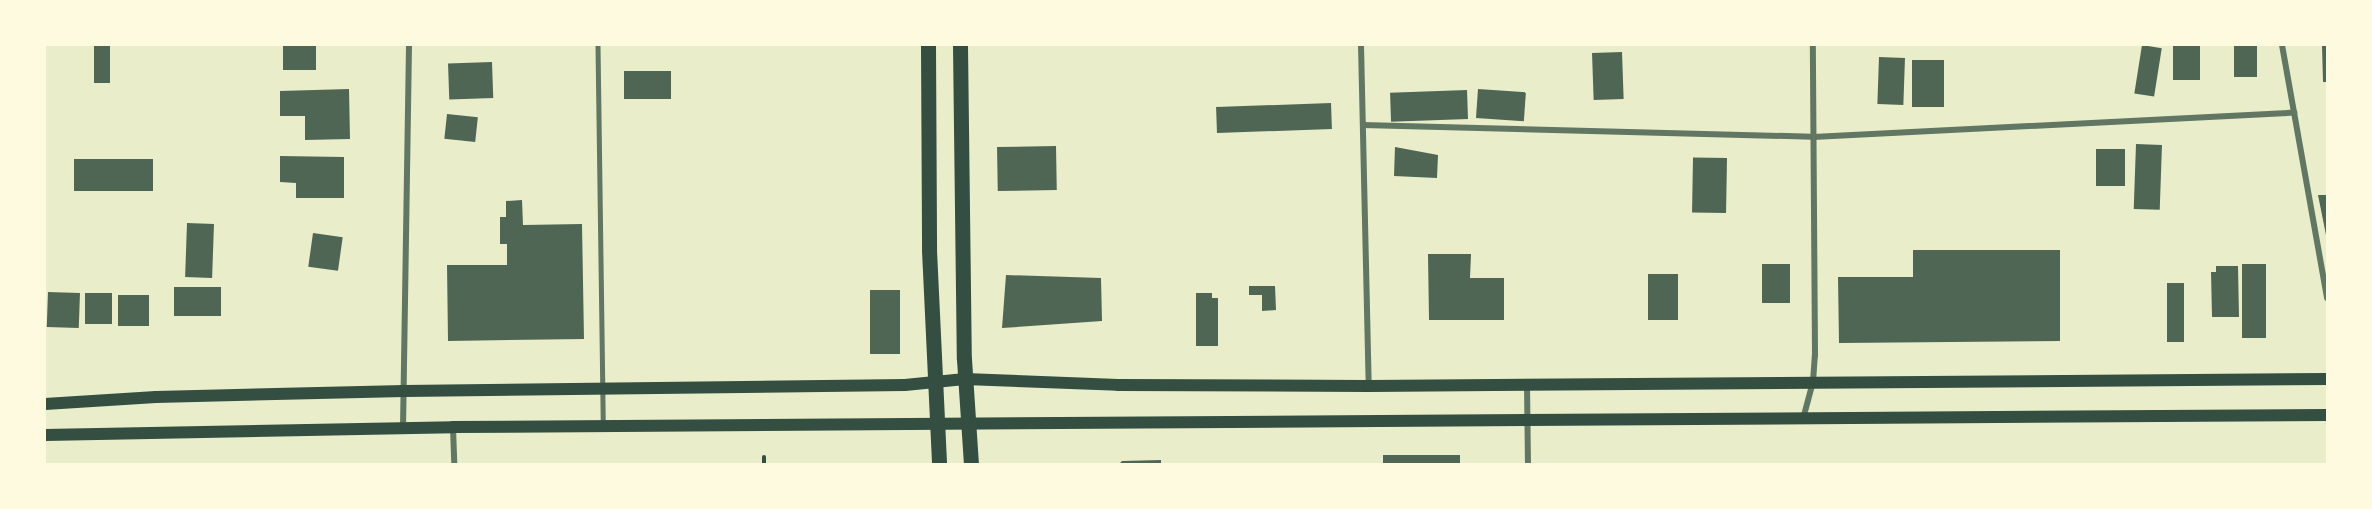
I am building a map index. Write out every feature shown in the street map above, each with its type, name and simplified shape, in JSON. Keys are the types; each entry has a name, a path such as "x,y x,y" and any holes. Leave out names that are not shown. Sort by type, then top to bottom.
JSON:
{"main road":[{"path":"928,45 932,383 939,464"},
{"path":"960,45 965,379 971,464"},
{"path":"45,404 156,397 932,383 965,379 1118,385 1369,386 2327,379"},
{"path":"45,435 403,429 453,426 1527,423 2327,415"}],"street":[{"path":"403,429 409,45"},
{"path":"1361,45 1369,386"},
{"path":"1803,419 1813,382 1813,45"},
{"path":"2282,45 2327,297"},
{"path":"1363,125 1813,137 2294,113"},
{"path":"1527,384 1527,464"},
{"path":"453,426 454,464"}],"lane":[{"path":"598,45 603,425"}],"path":[{"path":"764,457 764,464"}],"building":[{"path":"94,45 110,45 110,83 94,83"},
{"path":"283,45 316,45 316,70 283,70"},
{"path":"2142,45 2162,48 2154,97 2134,93"},
{"path":"2173,45 2200,45 2200,80 2173,80"},
{"path":"2234,45 2257,45 2257,77 2234,77"},
{"path":"2322,45 2327,45 2327,82 2323,82"},
{"path":"1622,52 1624,99 1594,100 1592,53"},
{"path":"1879,57 1905,58 1903,105 1877,104"},
{"path":"1912,60 1944,60 1944,107 1912,107"},
{"path":"492,62 493,98 449,100 448,64"},
{"path":"624,71 671,71 671,99 624,99"},
{"path":"349,89 350,139 305,140 305,116 280,116 280,91"},
{"path":"1478,89 1526,92 1524,121 1476,118"},
{"path":"1467,90 1468,119 1391,122 1390,93"},
{"path":"1331,103 1332,129 1217,133 1216,107"},
{"path":"447,114 478,117 475,142 444,139"},
{"path":"2136,144 2162,145 2160,210 2134,209"},
{"path":"1056,146 1057,190 998,191 997,147"},
{"path":"1395,147 1438,155 1437,178 1394,176"},
{"path":"2096,149 2125,149 2125,186 2096,186"},
{"path":"280,156 344,157 344,198 296,198 296,183 280,182"},
{"path":"1693,157 1727,158 1726,213 1692,212"},
{"path":"74,159 153,159 153,191 74,191"},
{"path":"2318,195 2327,195 2327,235 2326,235"},
{"path":"522,200 523,225 582,224 584,339 448,341 447,265 507,265 507,244 500,244 500,217 506,217 506,201"},
{"path":"187,223 214,224 212,278 185,277"},
{"path":"313,233 343,237 338,271 308,267"},
{"path":"1913,250 2060,250 2060,341 1839,343 1838,277 1913,277"},
{"path":"1428,254 1471,254 1470,278 1504,278 1504,320 1429,320"},
{"path":"1762,264 1790,264 1790,303 1762,303"},
{"path":"2242,264 2266,264 2266,338 2242,338"},
{"path":"2216,266 2238,266 2239,317 2212,317 2211,272 2216,272"},
{"path":"1648,274 1678,274 1678,320 1648,320"},
{"path":"1006,275 1101,278 1102,321 1002,328"},
{"path":"2167,283 2184,283 2184,342 2167,342"},
{"path":"1249,286 1275,286 1276,310 1262,311 1262,295 1249,295"},
{"path":"174,287 221,287 221,316 174,316"},
{"path":"870,290 900,290 900,354 870,354"},
{"path":"48,292 80,293 79,328 47,327"},
{"path":"85,293 112,293 112,324 85,324"},
{"path":"1196,293 1212,293 1212,298 1218,298 1218,346 1196,346"},
{"path":"118,295 149,295 149,326 118,326"},
{"path":"1383,455 1460,455 1460,464 1383,464"},
{"path":"1161,460 1161,464 1119,464 1122,461"}]}
